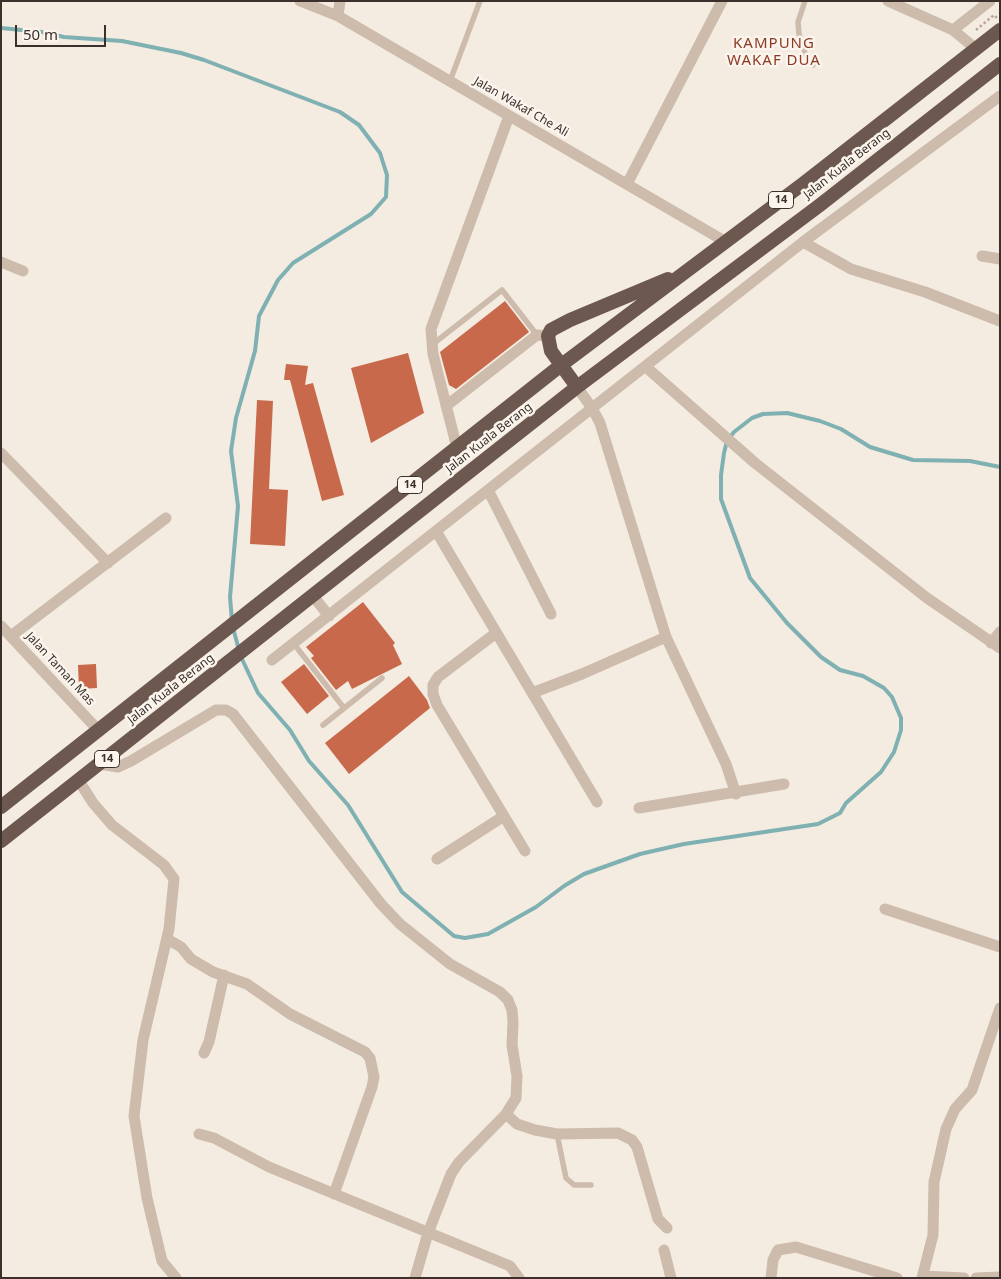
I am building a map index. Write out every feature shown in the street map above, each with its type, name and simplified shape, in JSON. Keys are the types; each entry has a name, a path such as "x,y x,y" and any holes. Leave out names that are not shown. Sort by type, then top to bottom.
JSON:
{"highway":[{"name":"Jalan Kuala Berang","path":"1,807 195,656 560,366 726,242 1000,30"},
{"name":"Jalan Kuala Berang","path":"1,841 577,387 820,205 1000,64"},
{"path":"577,387 560,366 542,336 560,324 686,272"}],"street":[{"name":"Jalan Wakaf Che Ali","path":"300,1 338,16 726,242"},
{"path":"338,16 340,1"},
{"path":"627,184 722,1"},
{"path":"888,1 903,4 953,30 976,49"},
{"path":"953,30 990,1"},
{"path":"272,660 803,242 1000,96"},
{"path":"457,448 431,346 431,329 509,116"},
{"path":"803,242 851,269 925,292 1000,321"},
{"path":"982,256 1000,259"},
{"path":"1,262 23,271"},
{"path":"446,406 542,336"},
{"path":"646,367 755,463 927,598 995,646 1000,632"},
{"path":"577,387 592,408 600,424 666,637 726,764 736,794"},
{"path":"1,453 108,563"},
{"path":"488,490 551,614"},
{"path":"11,636 166,518"},
{"path":"436,531 597,802"},
{"path":"313,596 329,616"},
{"name":"Jalan Taman Mas","path":"1,626 99,731"},
{"path":"496,633 438,677 433,685 437,705 525,851"},
{"path":"532,693 582,674 666,637"},
{"path":"100,764 118,766 131,761 216,710 226,710 233,714 381,904 400,924 450,964 500,992 508,1000 512,1010 512,1045 517,1076 516,1098 506,1114 459,1162 446,1184 428,1233 416,1278"},
{"path":"79,780 93,803 112,825 170,872 174,879 167,939 143,1040 134,1116 147,1198 162,1261 176,1278"},
{"path":"639,808 736,794 784,784"},
{"path":"438,859 504,816"},
{"path":"885,910 1000,947"},
{"path":"167,939 181,947 192,959 214,972 247,984 290,1014 365,1052 370,1058 374,1077 372,1087 334,1194"},
{"path":"204,1053 209,1042 224,975"},
{"path":"964,1278 922,1277 933,1235 934,1182 946,1129 955,1109 972,1090 1000,1008"},
{"path":"506,1114 522,1127 557,1134 618,1134 632,1140 637,1147 658,1218 667,1228"},
{"path":"199,1134 214,1138 269,1167 510,1266 519,1278"},
{"path":"771,1278 773,1260 778,1250 796,1247 897,1278"},
{"path":"664,1250 671,1278"},
{"path":"976,1278 1000,1278"}],"lane":[{"path":"450,82 480,1"},
{"path":"806,1 798,22 799,34 806,56 812,65"},
{"path":"431,346 502,290 542,336"},
{"path":"294,644 344,708"},
{"path":"323,725 382,678"},
{"path":"557,1134 566,1178 574,1185 591,1185"}],"building":[{"path":"505,301 529,332 456,389 449,385 440,352"},
{"path":"408,353 424,413 371,443 351,368"},
{"path":"286,364 308,366 305,385 313,383 344,495 322,501 290,380 284,380"},
{"path":"257,400 273,401 269,489 288,490 285,546 250,544"},
{"path":"363,602 395,643 393,645 402,664 352,689 348,681 336,690 311,658 314,656 306,647"},
{"path":"96,664 97,688 79,689 78,665"},
{"path":"304,664 329,696 307,714 281,682"},
{"path":"409,676 427,700 430,708 349,774 325,743"}],"waterway":[{"path":"1,28 42,32 64,37 122,41 181,53 204,60 340,112 359,125 380,153 387,175 386,197 371,214 293,263 278,280 259,316 255,351 236,418 231,451 238,506 230,597 232,621"},
{"path":"241,657 258,693 290,730 309,761 348,805 402,892 454,936 465,938 488,934 536,907 584,874 640,854 684,844 818,824 840,813 846,803 881,772 894,752 901,730 901,718 892,697 884,688 863,676 840,670 821,657 787,623 750,578 721,499 721,475 724,453 727,441 734,432 752,418 763,414 787,413 820,421 841,429 870,447 913,460 970,461 1000,467"},
{"path":"233,628 239,650"}],"district":[{"name":"KAMPUNG WAKAF DUA","path":"774,52"}]}
